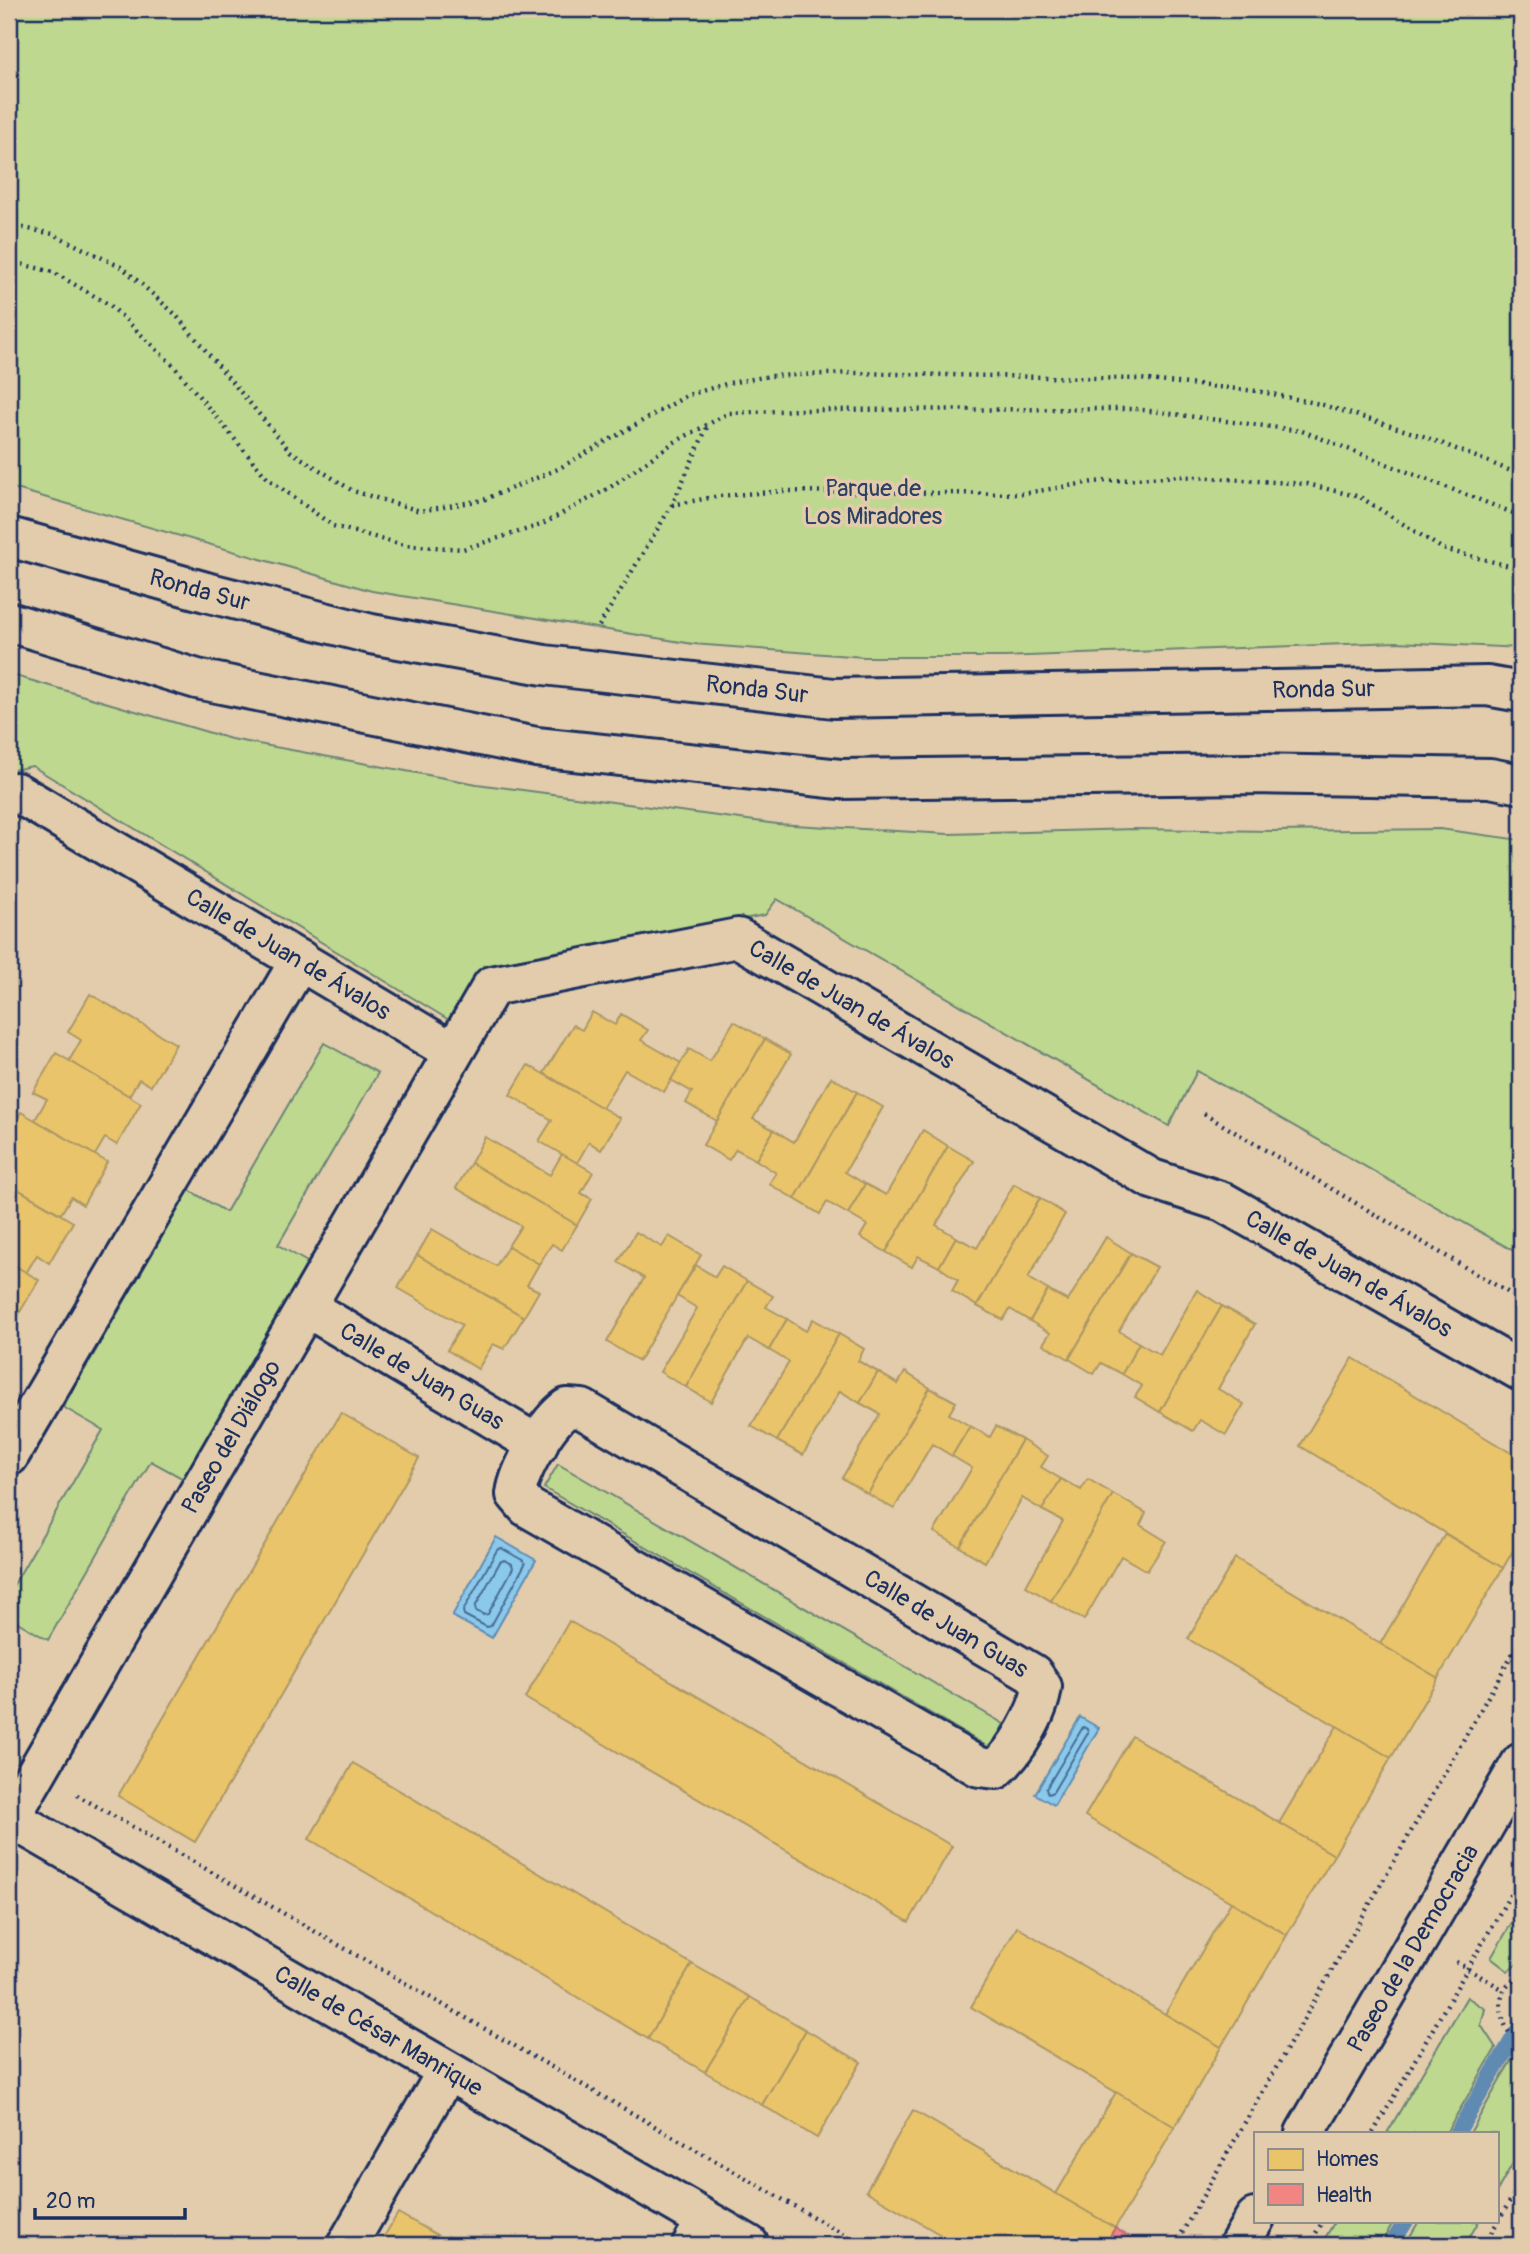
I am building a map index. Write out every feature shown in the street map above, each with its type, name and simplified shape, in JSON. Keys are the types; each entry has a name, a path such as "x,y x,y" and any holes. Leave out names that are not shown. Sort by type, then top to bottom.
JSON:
{"street":[{"name":"Ronda Sur","path":"9,537 206,592 371,634 544,665 834,698 1487,686 1521,691"},
{"path":"9,622 197,679 536,747 840,779 1252,774 1490,778 1521,784"},
{"name":"Calle de Juan de Ávalos","path":"9,793 16,792 453,1052 492,986 738,938 1152,1179 1223,1202 1521,1371"},
{"path":"9,1456 300,960"},
{"name":"Paseo del Diálogo","path":"9,1818 38,1773 453,1052"},
{"name":"Calle de Juan Guas","path":"306,1307 538,1446"},
{"name":"Calle de Juan Guas","path":"567,1408 582,1409 1033,1674 1042,1686 1040,1702 1008,1759 996,1769 979,1767 527,1507 516,1494 518,1479 538,1446 556,1416 567,1408"},
{"name":"Paseo de la Democracia","path":"1306,2132 1521,1763"},
{"name":"Calle de César Manrique","path":"9,1818 447,2071 690,2231 749,2245"},
{"path":"347,2245 447,2071"},
{"path":"1239,2245 1254,2220"}],"path":[{"path":"9,225 52,234 123,268 175,314 290,451 353,491 420,511 483,500 558,469 688,395 729,383 770,376 852,373 1139,379 1257,391 1320,404 1399,429 1521,475"},
{"path":"9,261 53,272 110,305 173,365 267,478 333,526 404,545 463,549 541,525 610,488 673,443 729,413 800,410 1135,409 1302,431 1521,516"},
{"path":"596,631 671,505 708,424"},
{"path":"671,505 719,496 784,491 1020,494 1093,482 1179,476 1307,484 1360,497 1443,549 1521,569"},
{"path":"1204,1114 1521,1300"},
{"path":"1175,2245 1521,1639"},
{"path":"38,1773 862,2245"},
{"path":"1374,2132 1521,1876"},
{"path":"1509,2032 1501,2019 1499,2004 1504,1990 1516,1977 1521,1976"},
{"path":"1498,2221 1521,2182"},
{"path":"1309,2245 1322,2222"},
{"path":"1484,2245 1498,2222"}],"green space":[{"name":"Parque de Los Miradores","path":"9,9 1521,9 1521,648 1397,642 1004,657 864,657 693,644 372,591 9,487"},
{"path":"9,674 231,739 477,784 777,824 948,834 1134,829 1440,829 1521,840 1521,1255 1197,1071 1169,1126 777,899 765,915 483,966 449,1020 32,766 9,771"},
{"path":"324,1043 378,1073 278,1245 314,1266 189,1482 151,1461 48,1640 9,1617 9,1593 103,1430 63,1407 189,1190 226,1212"},
{"path":"558,1464 1004,1724 990,1748 544,1488"},
{"path":"1521,1907 1521,1961 1508,1971 1491,1958"},
{"path":"1467,1997 1485,2009 1481,2025 1496,2048 1447,2132 1388,2132"},
{"path":"1512,2059 1521,2062 1521,2149 1498,2189 1498,2132 1471,2132"},
{"path":"1334,2222 1393,2222 1380,2245 1321,2245"},
{"path":"1418,2222 1478,2222 1465,2245 1405,2245"}],"water":[{"path":"496,1537 536,1560 492,1638 452,1616"},
{"path":"1080,1717 1099,1728 1054,1805 1035,1794"}],"building: Homes":[{"path":"90,994 176,1044 151,1086 139,1079 129,1096 69,1061 81,1040 68,1032"},
{"path":"592,1012 615,1025 621,1014 648,1030 641,1040 681,1063 664,1092 625,1070 602,1108 544,1073 573,1025 582,1030"},
{"path":"734,1021 765,1039 717,1121 686,1103 692,1092 671,1080 689,1049 710,1061"},
{"path":"765,1039 791,1054 753,1119 774,1130 756,1160 736,1149 729,1160 703,1145"},
{"path":"56,1053 141,1103 117,1145 105,1138 95,1155 35,1120 47,1099 33,1092"},
{"path":"528,1065 620,1118 601,1150 589,1142 577,1163 539,1141 552,1120 510,1095"},
{"path":"831,1077 857,1092 795,1199 769,1184 776,1173 756,1160 774,1130 794,1142"},
{"path":"857,1092 883,1107 845,1172 865,1184 848,1214 827,1202 820,1214 795,1199"},
{"path":"21,1112 107,1162 83,1205 71,1197 61,1214 9,1184 9,1164 12,1158 9,1157 9,1133"},
{"path":"923,1130 948,1146 886,1252 860,1237 867,1225 848,1214 865,1184 886,1195"},
{"path":"485,1137 550,1175 562,1154 593,1172 581,1193 592,1199 577,1225 471,1163"},
{"path":"948,1146 974,1161 936,1225 956,1237 939,1267 918,1256 912,1267 886,1252"},
{"path":"471,1163 577,1225 562,1250 552,1244 539,1264 508,1246 521,1226 456,1188"},
{"path":"9,1184 73,1222 49,1263 37,1255 26,1273 9,1262"},
{"path":"1014,1184 1040,1198 977,1306 952,1291 958,1280 939,1267 956,1237 977,1248"},
{"path":"1040,1198 1065,1214 1028,1278 1048,1290 1030,1321 1010,1309 1003,1320 977,1306"},
{"path":"432,1229 496,1266 508,1246 539,1264 527,1285 539,1291 524,1317 417,1255"},
{"path":"636,1232 662,1247 669,1236 701,1255 639,1361 607,1342 644,1278 618,1262"},
{"path":"1106,1237 1131,1253 1069,1359 1043,1344 1050,1333 1030,1321 1048,1290 1068,1301"},
{"path":"1131,1253 1157,1267 1119,1331 1139,1343 1122,1374 1101,1363 1094,1374 1069,1359"},
{"path":"417,1255 524,1317 504,1349 493,1344 478,1369 447,1350 462,1325 398,1288"},
{"path":"9,1262 39,1280 14,1322 9,1319"},
{"path":"696,1265 715,1277 722,1266 747,1281 686,1387 660,1372 697,1308 677,1296"},
{"path":"747,1281 773,1296 766,1307 787,1319 769,1350 748,1338 711,1402 686,1387"},
{"path":"1197,1290 1222,1306 1160,1412 1135,1397 1142,1386 1122,1374 1139,1343 1160,1355"},
{"path":"1222,1306 1255,1324 1218,1389 1244,1404 1226,1435 1200,1420 1193,1431 1160,1412"},
{"path":"787,1319 806,1331 813,1319 839,1334 777,1441 751,1426 789,1362 769,1350"},
{"path":"839,1334 864,1349 858,1361 878,1372 860,1403 840,1391 803,1455 777,1441"},
{"path":"1353,1358 1521,1459 1521,1537 1503,1568 1300,1446"},
{"path":"878,1372 898,1384 905,1372 930,1388 868,1494 842,1478 880,1414 860,1403"},
{"path":"930,1388 956,1402 949,1414 970,1426 952,1456 932,1444 894,1509 868,1494"},
{"path":"341,1413 419,1458 195,1842 118,1796"},
{"path":"970,1426 990,1437 996,1426 1022,1440 960,1547 934,1532 972,1468 952,1456"},
{"path":"1022,1440 1048,1456 1041,1467 1061,1479 1042,1510 1022,1498 985,1562 960,1547"},
{"path":"1061,1479 1081,1490 1088,1479 1113,1494 1051,1601 1026,1586 1063,1521 1042,1510"},
{"path":"1113,1494 1146,1513 1140,1525 1166,1541 1147,1571 1121,1556 1084,1620 1051,1601"},
{"path":"1445,1534 1503,1568 1438,1678 1380,1644"},
{"path":"1235,1558 1438,1678 1391,1758 1188,1639"},
{"path":"569,1621 952,1846 909,1922 525,1698"},
{"path":"1337,1726 1391,1758 1334,1855 1279,1823"},
{"path":"1132,1736 1334,1855 1287,1935 1085,1816"},
{"path":"353,1763 692,1964 648,2039 309,1839"},
{"path":"1231,1902 1287,1935 1221,2047 1165,2014"},
{"path":"1017,1927 1221,2047 1175,2127 971,2007"},
{"path":"692,1964 750,1997 705,2072 648,2039"},
{"path":"750,1997 806,2030 762,2105 705,2072"},
{"path":"806,2030 861,2062 817,2138 762,2105"},
{"path":"1116,2092 1175,2127 1115,2228 1056,2194"},
{"path":"913,2110 1115,2228 1105,2245 958,2245 866,2191"},
{"path":"398,2213 446,2240 443,2245 379,2245"},
{"path":"448,2236 464,2245 443,2245"},
{"path":"512,2238 523,2245 508,2245"}],"building: Health":[{"path":"1115,2228 1143,2245 1105,2245"}],"waterway":[{"path":"1458,2132 1521,2025"},
{"path":"1391,2245 1405,2222"}]}
